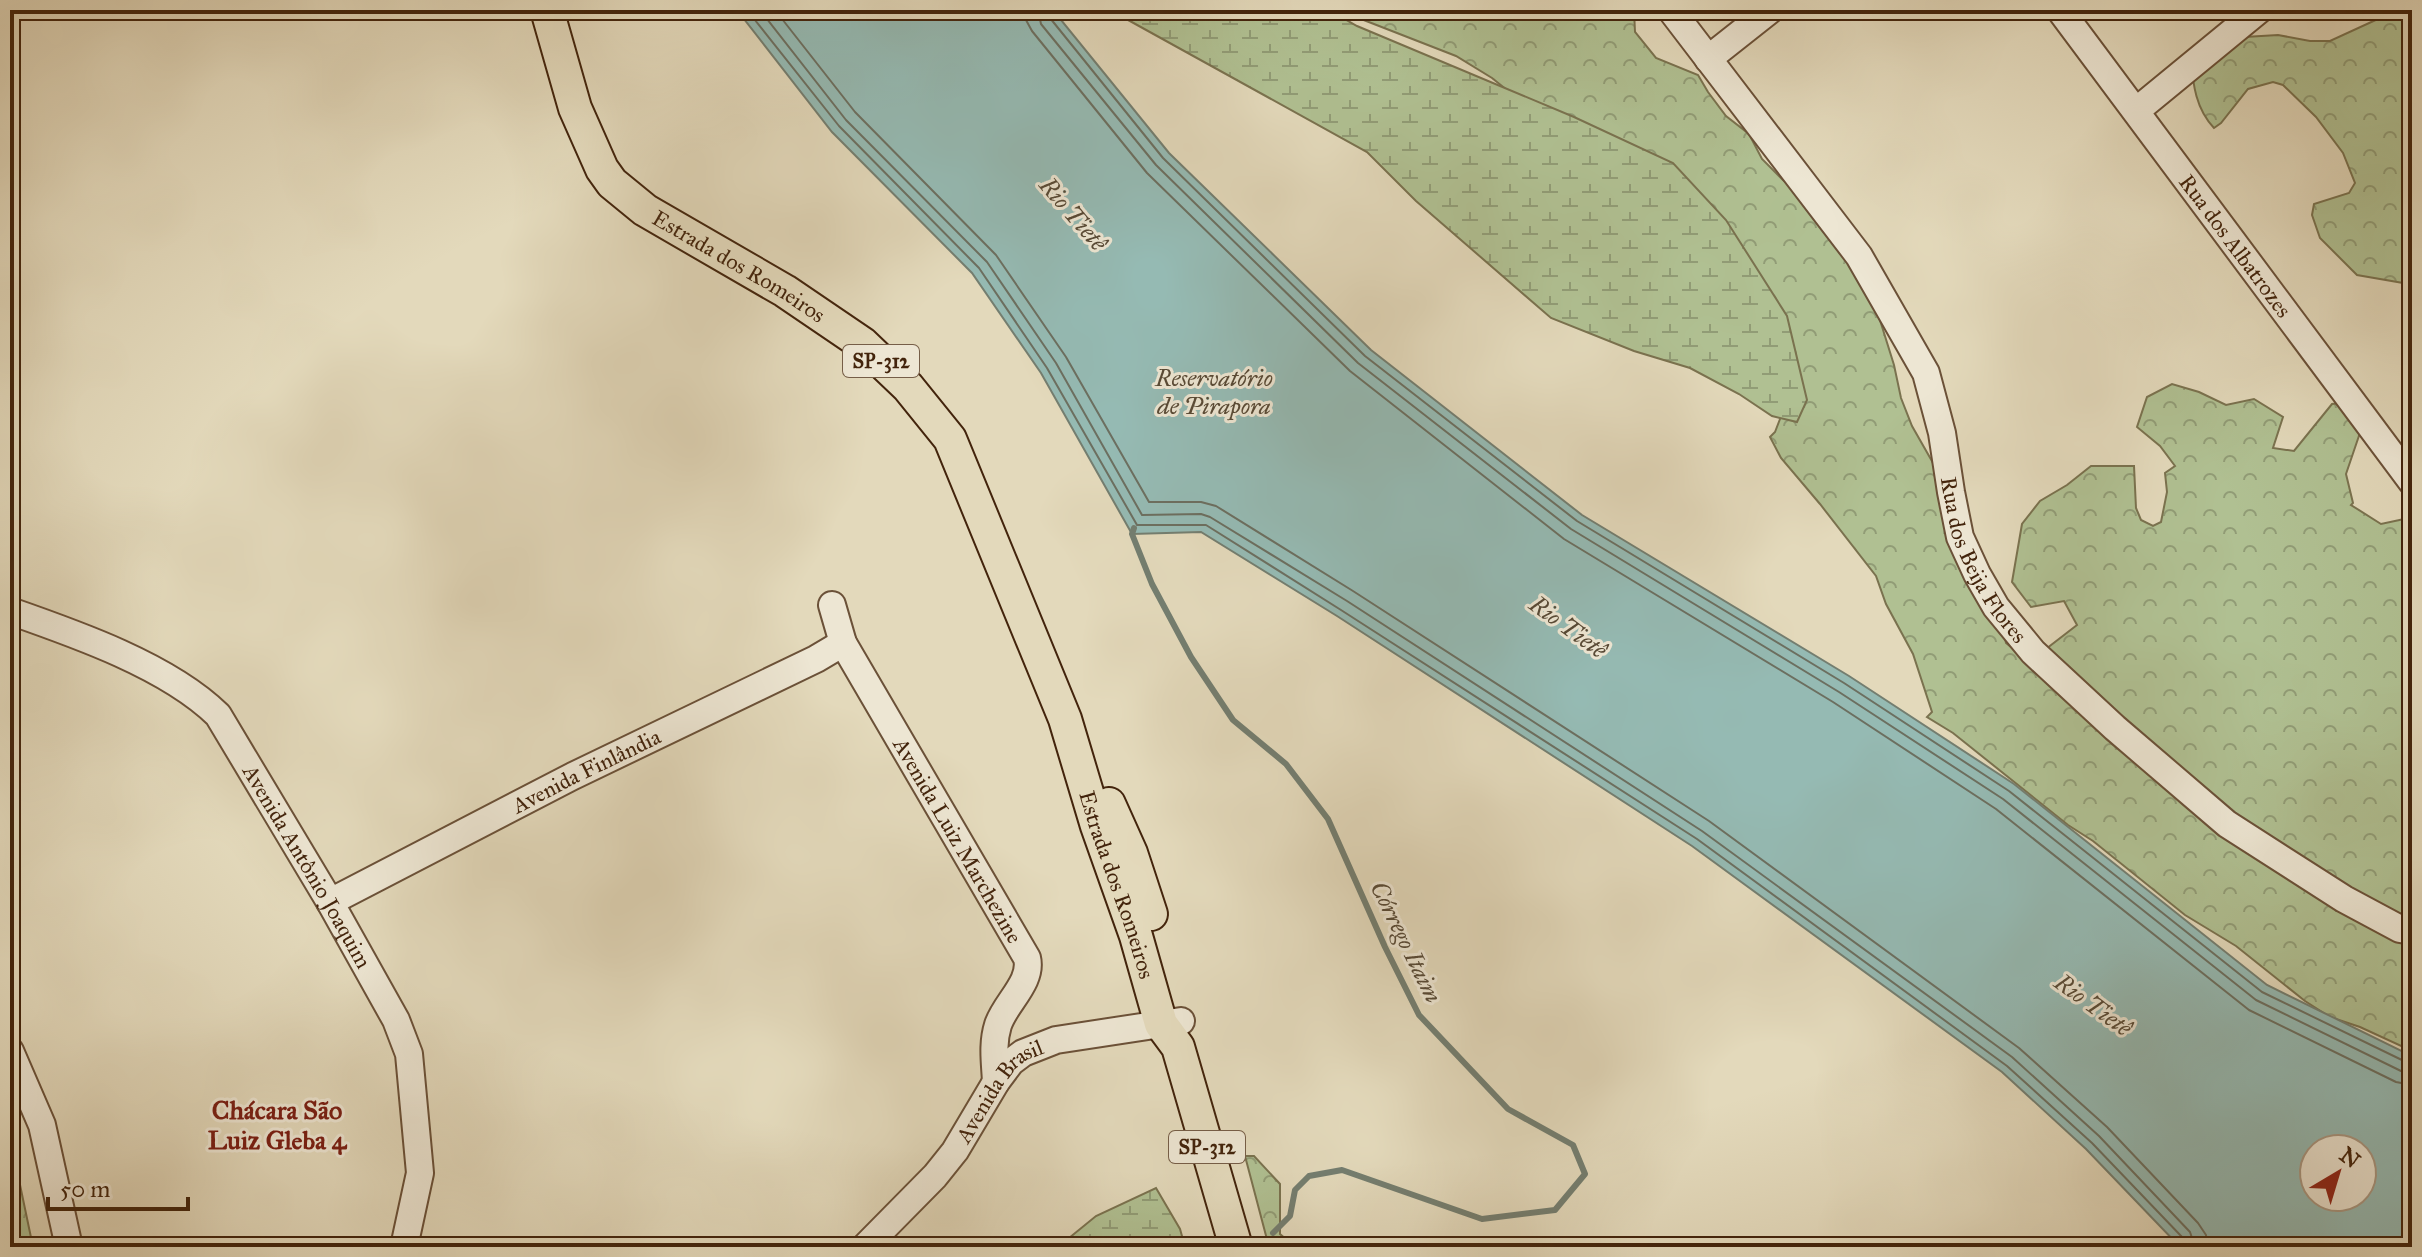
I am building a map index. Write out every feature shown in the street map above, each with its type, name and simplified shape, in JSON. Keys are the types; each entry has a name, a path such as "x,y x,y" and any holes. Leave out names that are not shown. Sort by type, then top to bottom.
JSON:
{"main road":[{"name":"Estrada dos Romeiros","path":"547,10 575,108 602,169 612,183 645,210 785,291 863,344 908,387 950,439 1065,719 1097,826 1174,1031 1236,1247"}],"street":[{"name":"Rua dos Beija Flores","path":"1671,10 1859,256 1926,373 1942,433 1960,537 1996,607 2044,661 2115,728 2227,824 2344,899 2400,929 2412,931"},
{"path":"1708,59 1770,10"},
{"name":"Rua dos Albatrozes","path":"2060,10 2412,482"},
{"path":"2136,111 2259,10"},
{"name":"Avenida Luiz Marchezine","path":"832,605 843,643 1027,958 1025,978 998,1024 993,1045 996,1082"},
{"name":"Avenida Antônio Joaquim","path":"10,611 61,629 147,667 202,699 218,715 330,902 396,1020 409,1054 420,1173 404,1247"},
{"name":"Avenida Finlândia","path":"330,902 573,776 816,659 843,643"},
{"name":"Avenida Brasil","path":"865,1247 945,1164 1011,1062 1037,1046 1056,1040 1174,1031"},
{"path":"10,1051 42,1125 69,1247"}],"green space":[{"path":"1110,10 1329,10 1357,26 1574,117 1673,163 1726,220 1787,316 1807,400 1797,422 1772,416 1690,368 1634,351 1551,318 1416,201 1367,152"},
{"path":"1338,10 1634,10 1635,32 1656,58 1698,75 1726,116 1749,134 1762,159 1828,217 1874,301 1901,398 1912,426 1941,477 2000,615 2006,643 2029,662 2077,625 2064,601 2031,607 2012,582 2022,524 2040,501 2091,466 2134,466 2136,508 2141,520 2153,526 2161,522 2167,492 2165,473 2175,466 2160,446 2137,427 2147,397 2172,384 2226,405 2254,399 2283,417 2273,448 2294,451 2332,404 2348,402 2364,421 2346,474 2351,505 2381,524 2409,518 2412,533 2412,1051 2330,1017 2305,1001 2236,946 2185,915 1953,733 1927,717 1932,712 1913,654 1886,604 1876,576 1781,458 1770,437 1780,419 1759,321 1542,118 1492,78 1456,56"},
{"path":"2407,12 2412,15 2412,289 2403,283 2357,275 2320,238 2312,215 2314,204 2349,193 2355,183 2343,153 2316,117 2283,85 2273,82 2248,89 2214,128 2199,105 2191,60 2211,39 2278,35 2330,41 2380,18"},
{"path":"10,1137 33,1247 10,1247"},
{"path":"1245,1156 1254,1156 1280,1184 1280,1234 1295,1247 1269,1247"},
{"path":"1156,1188 1180,1229 1185,1247 1058,1247 1096,1216"}],"water":[{"name":"Reservatório de Pirapora","path":"737,10 1053,10 1169,153 1371,350 1582,515 1849,676 2014,784 2267,985 2412,1056 2412,1247 2180,1247 2086,1149 2002,1072 1692,846 1337,616 1201,532 1132,534 1041,373 972,273 832,132"}],"waterway":[{"name":"Córrego Itaim","path":"1134,528 1132,534 1152,584 1191,657 1233,720 1286,764 1328,819 1419,1015 1508,1109 1573,1145 1585,1174 1555,1210 1482,1219 1342,1170 1309,1176 1295,1190 1290,1216 1273,1233"}],"district":[{"name":"Chácara São Luiz Gleba 4","path":"277,1125"}],"water label":[{"name":"Rio Tietê","path":"1073,214"},
{"name":"Rio Tietê","path":"1568,627"},
{"name":"Rio Tietê","path":"2093,1005"}]}
